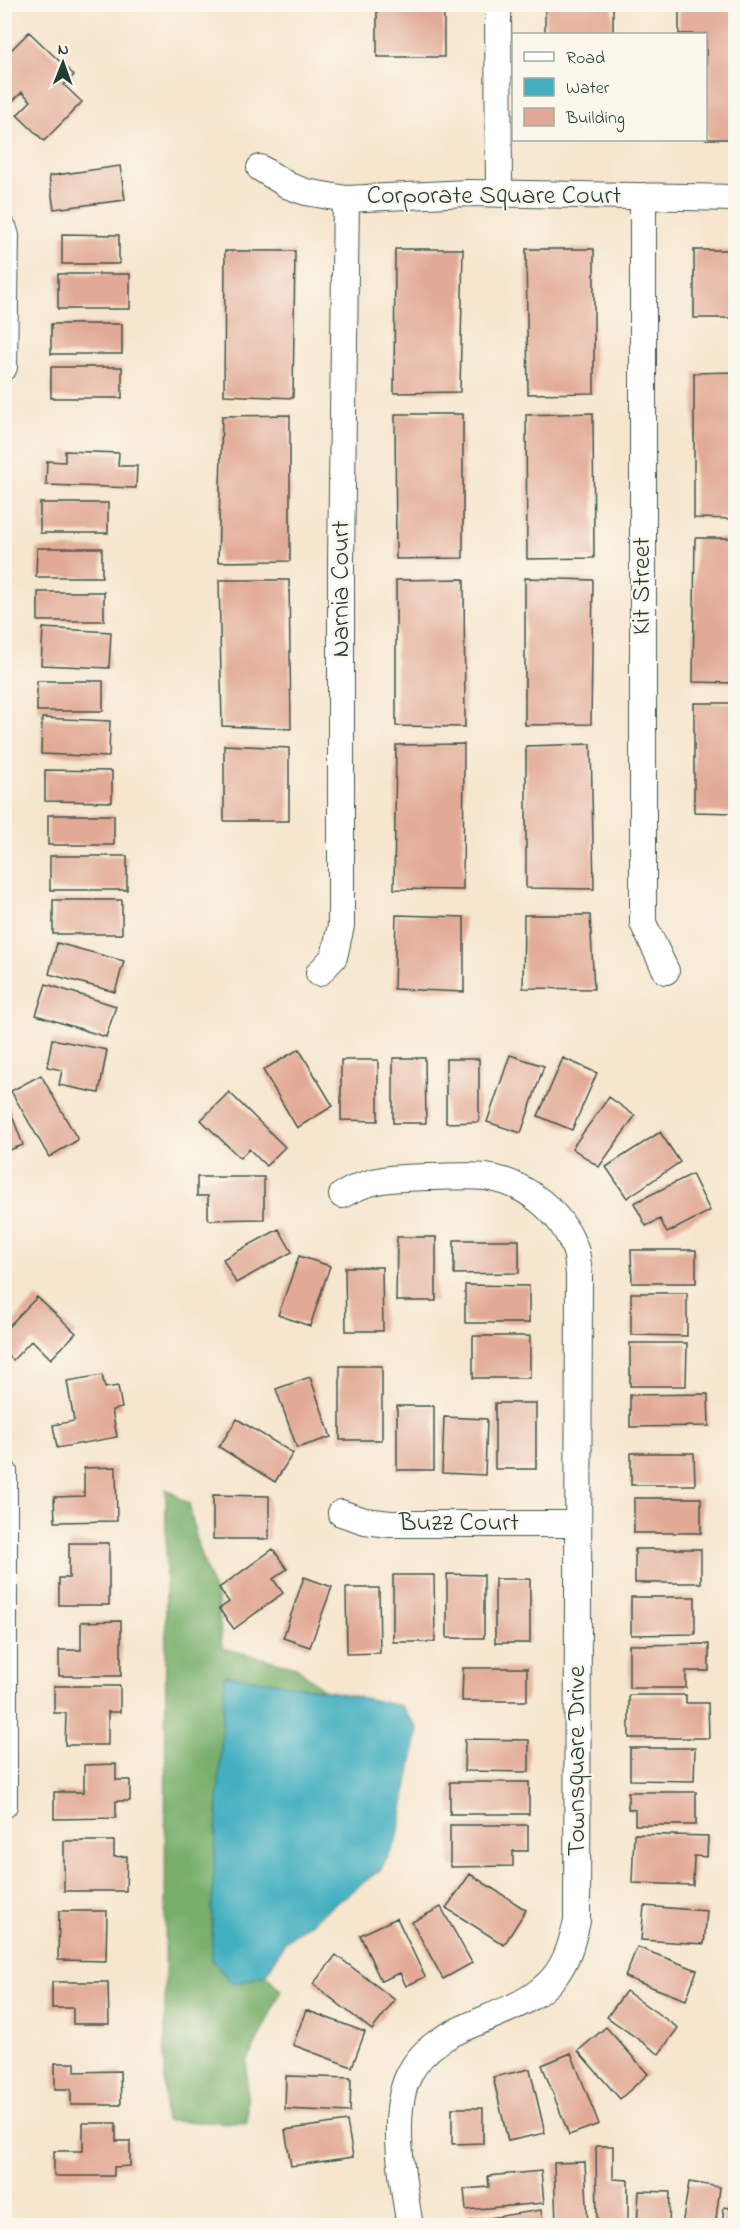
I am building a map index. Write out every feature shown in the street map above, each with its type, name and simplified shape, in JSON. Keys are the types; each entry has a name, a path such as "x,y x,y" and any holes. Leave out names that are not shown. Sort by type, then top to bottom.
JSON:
{"street":[{"path":"498,4 499,194"},
{"name":"Corporate Square Court","path":"260,168 289,186 306,192 346,199 468,193 735,198"},
{"name":"Kit Street","path":"643,196 644,923 666,971"},
{"name":"Narnia Court","path":"319,972 334,957 341,926 341,572 346,199"},
{"path":"4,228 6,247 4,368"},
{"name":"Townsquare Drive","path":"342,1195 373,1180 486,1177 514,1184 537,1197 555,1215 576,1252 579,1275 578,1890 574,1931 569,1952 555,1976 536,1995 510,2010 464,2027 441,2040 421,2057 408,2077 401,2104 400,2133 401,2167 410,2226"},
{"path":"4,1473 4,1804"},
{"name":"Buzz Court","path":"341,1513 365,1521 390,1524 578,1524"}],"green space":[{"path":"166,1489 189,1504 198,1547 218,1602 222,1648 296,1667 324,1690 226,1675 233,1984 266,1975 281,1991 247,2062 247,2123 165,2121"}],"water":[{"path":"225,1675 324,1690 401,1706 418,1730 397,1840 381,1869 285,1942 266,1975 233,1984 212,1960 212,1906"}],"building":[{"path":"377,4 444,4 444,57 377,57"},
{"path":"545,4 613,4 613,33 545,33"},
{"path":"679,4 736,4 736,139 707,139 707,33 679,33"},
{"path":"29,32 74,75 64,85 82,102 44,141 17,115 31,101 22,92 9,105 4,101 4,57"},
{"path":"120,166 125,200 54,209 49,176"},
{"path":"62,234 119,235 119,264 62,264"},
{"path":"395,249 463,249 460,392 394,393"},
{"path":"526,249 594,249 594,393 528,394"},
{"path":"694,250 736,250 736,318 694,318"},
{"path":"225,251 295,251 293,398 224,395"},
{"path":"58,274 130,274 130,309 58,309"},
{"path":"51,324 122,324 122,354 51,354"},
{"path":"51,367 122,367 122,398 51,398"},
{"path":"736,372 736,519 694,518 694,373"},
{"path":"593,413 594,558 527,559 526,415"},
{"path":"395,414 463,414 463,558 396,559"},
{"path":"290,415 290,561 218,562 222,416"},
{"path":"65,451 119,453 118,466 137,466 136,488 46,485 47,461 65,462"},
{"path":"40,503 108,503 108,533 40,533"},
{"path":"695,538 736,538 736,683 693,682"},
{"path":"37,548 102,548 102,577 36,577"},
{"path":"525,578 593,580 591,724 525,725"},
{"path":"464,579 465,727 396,726 396,580"},
{"path":"219,580 289,580 291,729 222,726"},
{"path":"38,592 104,592 104,621 38,621"},
{"path":"43,628 111,632 109,668 41,665"},
{"path":"37,681 103,681 103,711 37,711"},
{"path":"694,703 736,703 736,813 694,812"},
{"path":"42,718 110,721 109,757 41,754"},
{"path":"464,744 463,890 394,889 396,745"},
{"path":"591,744 594,889 526,888 526,746"},
{"path":"224,745 289,748 289,821 224,821"},
{"path":"45,770 112,771 112,802 45,801"},
{"path":"48,815 114,815 114,845 48,845"},
{"path":"50,856 127,856 127,890 50,890"},
{"path":"53,900 122,900 122,934 53,934"},
{"path":"396,915 464,917 464,992 394,989"},
{"path":"524,915 590,915 594,989 523,988"},
{"path":"57,943 124,961 115,992 49,974"},
{"path":"46,984 116,1006 106,1037 36,1015"},
{"path":"52,1039 107,1050 99,1093 59,1085 62,1070 47,1067"},
{"path":"299,1049 333,1106 297,1128 263,1070"},
{"path":"510,1055 544,1066 521,1133 487,1122"},
{"path":"393,1058 425,1058 426,1123 393,1123"},
{"path":"563,1058 597,1073 572,1130 538,1116"},
{"path":"446,1059 479,1059 479,1122 446,1123"},
{"path":"341,1060 378,1060 378,1121 341,1120"},
{"path":"41,1075 78,1140 49,1157 11,1091"},
{"path":"229,1092 285,1147 266,1166 249,1149 240,1158 201,1120"},
{"path":"4,1094 23,1145 4,1152"},
{"path":"609,1097 635,1116 599,1167 572,1148"},
{"path":"660,1132 680,1162 627,1198 606,1167"},
{"path":"692,1174 710,1211 667,1233 660,1219 646,1226 634,1203"},
{"path":"197,1177 264,1177 264,1219 208,1220 208,1196 197,1196"},
{"path":"279,1229 292,1252 236,1283 223,1259"},
{"path":"397,1237 436,1237 436,1301 396,1301"},
{"path":"454,1240 519,1240 519,1273 454,1274"},
{"path":"631,1250 696,1250 696,1283 632,1283"},
{"path":"299,1256 330,1266 310,1326 278,1315"},
{"path":"345,1267 382,1267 383,1331 346,1331"},
{"path":"465,1285 529,1286 529,1323 465,1323"},
{"path":"631,1293 687,1293 687,1336 631,1335"},
{"path":"37,1297 76,1333 51,1359 32,1340 13,1360 4,1353 4,1331"},
{"path":"473,1336 530,1336 530,1378 473,1378"},
{"path":"630,1343 687,1343 686,1386 630,1386"},
{"path":"340,1366 382,1366 382,1440 340,1440"},
{"path":"102,1375 105,1388 118,1386 122,1408 112,1410 117,1437 57,1448 53,1425 74,1421 67,1381"},
{"path":"310,1377 331,1437 297,1448 276,1389"},
{"path":"708,1394 709,1426 630,1427 630,1395"},
{"path":"495,1403 536,1403 536,1469 495,1469"},
{"path":"397,1406 434,1406 434,1470 397,1470"},
{"path":"444,1417 487,1419 485,1475 442,1473"},
{"path":"237,1419 293,1453 275,1482 219,1447"},
{"path":"631,1453 694,1453 695,1485 631,1485"},
{"path":"116,1467 117,1521 55,1522 54,1497 84,1496 84,1468"},
{"path":"213,1495 269,1496 269,1539 213,1539"},
{"path":"634,1498 701,1498 701,1533 634,1533"},
{"path":"69,1543 109,1543 109,1605 59,1605 59,1578 69,1578"},
{"path":"273,1549 287,1569 273,1579 283,1593 234,1629 219,1609 229,1602 219,1588"},
{"path":"635,1549 701,1549 701,1583 635,1583"},
{"path":"447,1574 484,1575 484,1638 447,1638"},
{"path":"393,1575 434,1575 435,1642 393,1642"},
{"path":"304,1577 332,1587 310,1647 283,1638"},
{"path":"495,1579 530,1579 530,1643 495,1643"},
{"path":"346,1588 379,1588 380,1653 347,1654"},
{"path":"631,1597 695,1597 695,1634 631,1635"},
{"path":"121,1621 121,1676 59,1676 59,1650 81,1650 81,1622"},
{"path":"709,1644 709,1671 686,1671 686,1688 629,1688 629,1645"},
{"path":"463,1668 527,1668 527,1701 462,1701"},
{"path":"54,1686 120,1686 120,1712 108,1712 108,1745 65,1745 66,1713 54,1713"},
{"path":"629,1695 686,1695 686,1703 708,1703 709,1738 629,1738"},
{"path":"465,1739 529,1740 529,1772 464,1771"},
{"path":"630,1748 695,1748 694,1781 630,1780"},
{"path":"116,1764 116,1780 130,1780 130,1801 116,1801 116,1818 54,1819 54,1792 84,1792 84,1765"},
{"path":"450,1782 529,1782 529,1814 450,1814"},
{"path":"628,1792 696,1792 696,1825 635,1825 635,1810 628,1809"},
{"path":"450,1825 528,1825 528,1851 513,1851 513,1866 450,1867"},
{"path":"634,1834 708,1836 707,1857 694,1856 693,1885 632,1883"},
{"path":"64,1841 114,1841 114,1857 127,1856 126,1891 64,1891"},
{"path":"470,1874 526,1910 504,1945 446,1908"},
{"path":"644,1906 707,1911 704,1944 641,1940"},
{"path":"441,1907 472,1963 443,1979 412,1922"},
{"path":"59,1911 107,1911 106,1961 58,1960"},
{"path":"397,1918 425,1977 406,1986 400,1973 381,1981 360,1935"},
{"path":"637,1947 697,1970 686,2000 625,1977"},
{"path":"336,1955 395,2000 372,2030 313,1984"},
{"path":"52,1982 108,1982 109,2024 73,2024 73,2008 52,2008"},
{"path":"626,1991 678,2028 659,2054 607,2017"},
{"path":"306,2010 365,2032 352,2067 293,2045"},
{"path":"606,2027 648,2074 620,2099 578,2051"},
{"path":"571,2053 599,2124 569,2135 542,2065"},
{"path":"55,2063 75,2063 75,2072 120,2071 121,2105 71,2105 71,2089 55,2089"},
{"path":"530,2069 545,2133 508,2141 493,2077"},
{"path":"286,2076 351,2078 350,2112 285,2109"},
{"path":"452,2108 483,2108 483,2143 452,2144"},
{"path":"347,2121 353,2157 291,2166 285,2130"},
{"path":"83,2123 116,2123 116,2141 130,2141 130,2166 114,2167 114,2176 54,2176 54,2151 83,2151"},
{"path":"596,2146 613,2146 613,2179 628,2180 628,2226 597,2226"},
{"path":"585,2162 588,2226 556,2226 554,2163"},
{"path":"541,2171 544,2203 466,2210 464,2189 489,2187 488,2176"},
{"path":"689,2182 720,2187 715,2226 682,2226"},
{"path":"639,2191 670,2192 669,2226 637,2226"},
{"path":"724,2207 736,2209 736,2226 722,2226"},
{"path":"541,2210 543,2226 470,2226 469,2221"}]}
